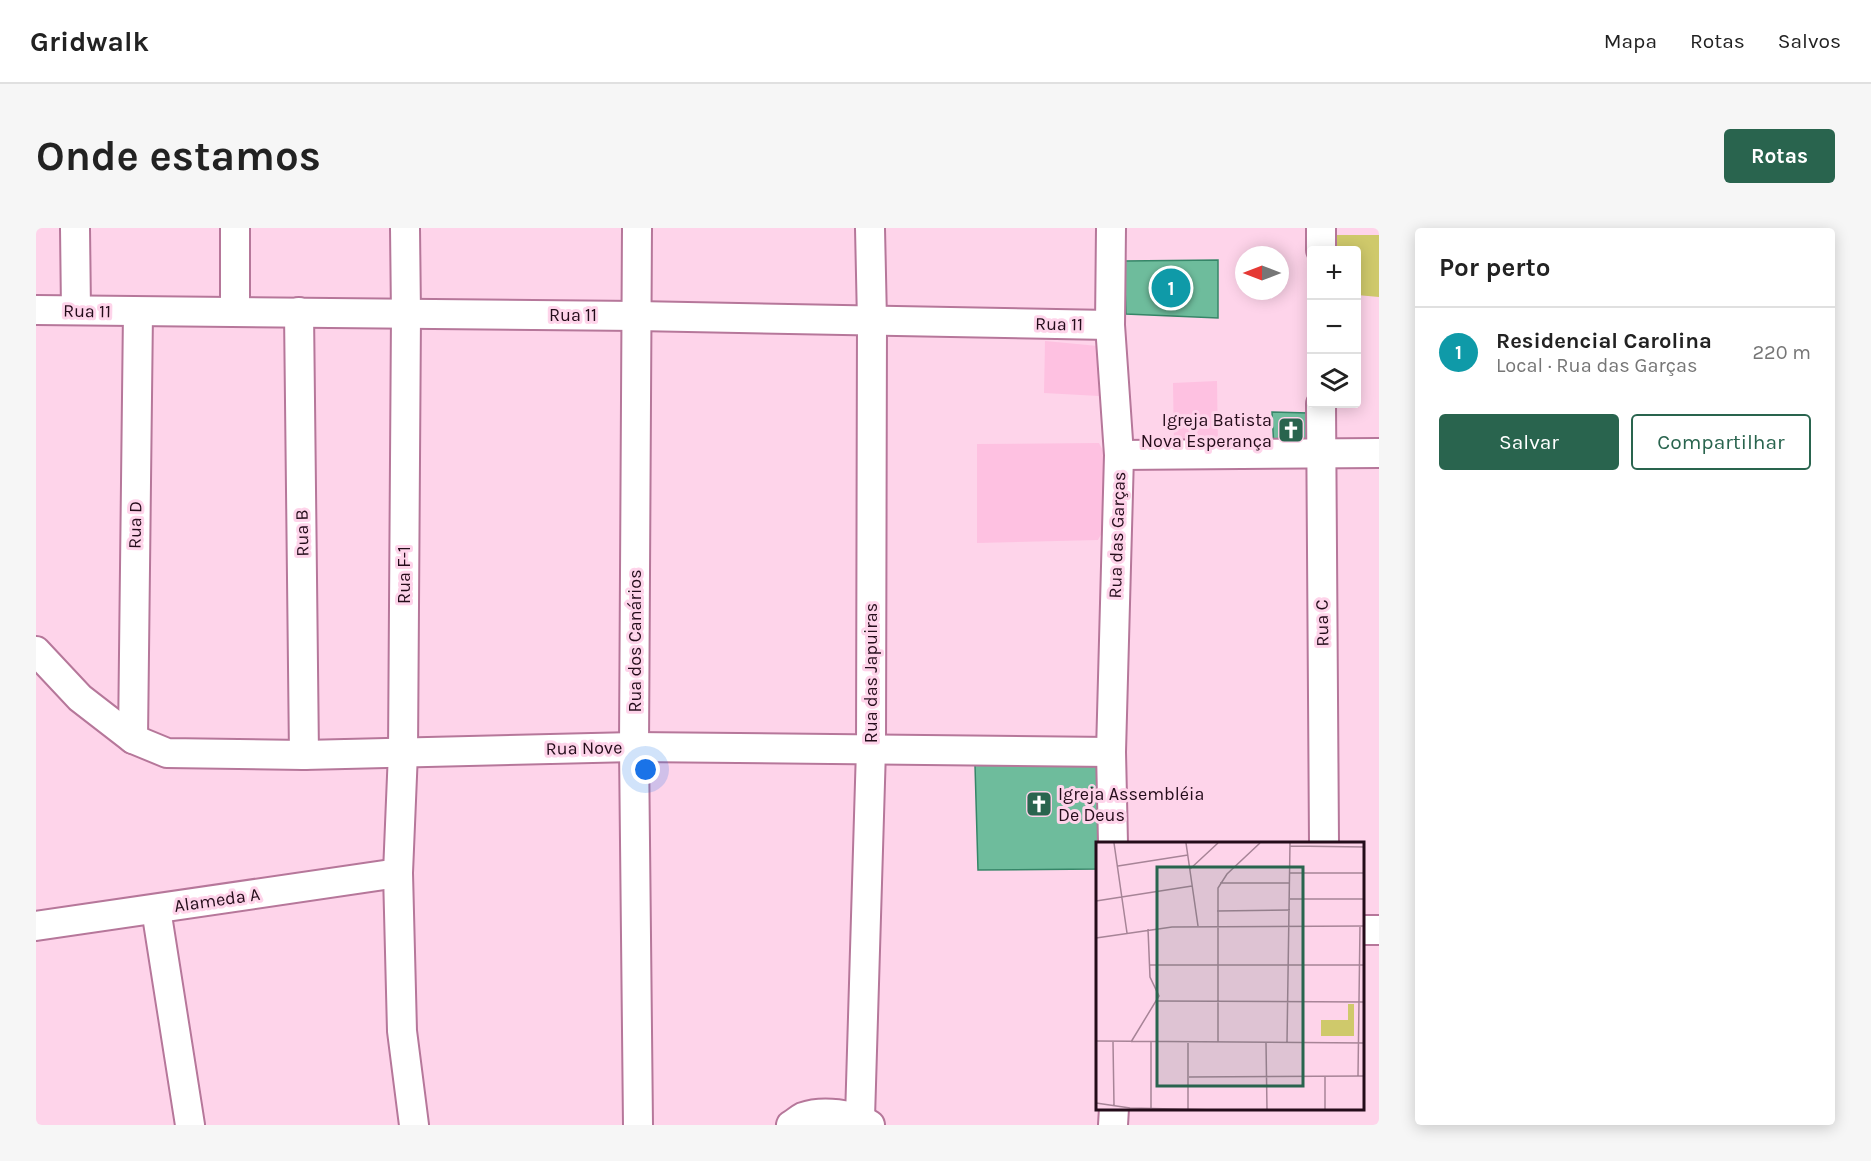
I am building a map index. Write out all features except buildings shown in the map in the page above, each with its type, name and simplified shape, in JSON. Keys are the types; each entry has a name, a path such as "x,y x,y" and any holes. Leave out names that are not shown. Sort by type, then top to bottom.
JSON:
{"street":[{"path":"75,228 76,310"},
{"path":"235,228 235,312"},
{"name":"Rua F-1","path":"405,228 403,752 398,873 402,1031 414,1125"},
{"name":"Rua dos Canários","path":"637,228 634,747 638,1125"},
{"name":"Rua das Japuiras","path":"865,1122 872,749 870,228"},
{"name":"Rua das Garças","path":"1111,228 1110,325 1119,455 1111,752 1113,842"},
{"path":"1321,228 1321,246"},
{"name":"Rua 11","path":"36,310 637,315 1110,325"},
{"name":"Rua D","path":"133,739 138,312"},
{"name":"Rua B","path":"299,312 304,755"},
{"name":"Rua C","path":"1321,408 1324,842"},
{"path":"1119,455 1379,453"},
{"name":"Rua Nove","path":"36,651 80,698 133,739 167,753 304,755 634,747 1111,752"},
{"name":"Alameda A","path":"40,920 156,909 398,873"},
{"path":"156,909 189,1125"},
{"path":"791,1125 804,1117 827,1113 865,1122"}],"shaded area":[{"path":"1335,235 1379,235 1379,297 1361,295 1361,246 1335,246"},
{"path":"1045,341 1098,346 1099,396 1044,393"},
{"path":"1217,381 1218,448 1174,449 1173,383"},
{"path":"1099,443 1106,456 1105,527 1098,540 977,543 977,444"}],"place":[{"name":"Residencial Carolina","path":"1171,288"},
{"name":"Igreja Batista Nova Esperança","path":"1291,430"},
{"name":"Igreja Assembléia De Deus","path":"1039,804"}]}
